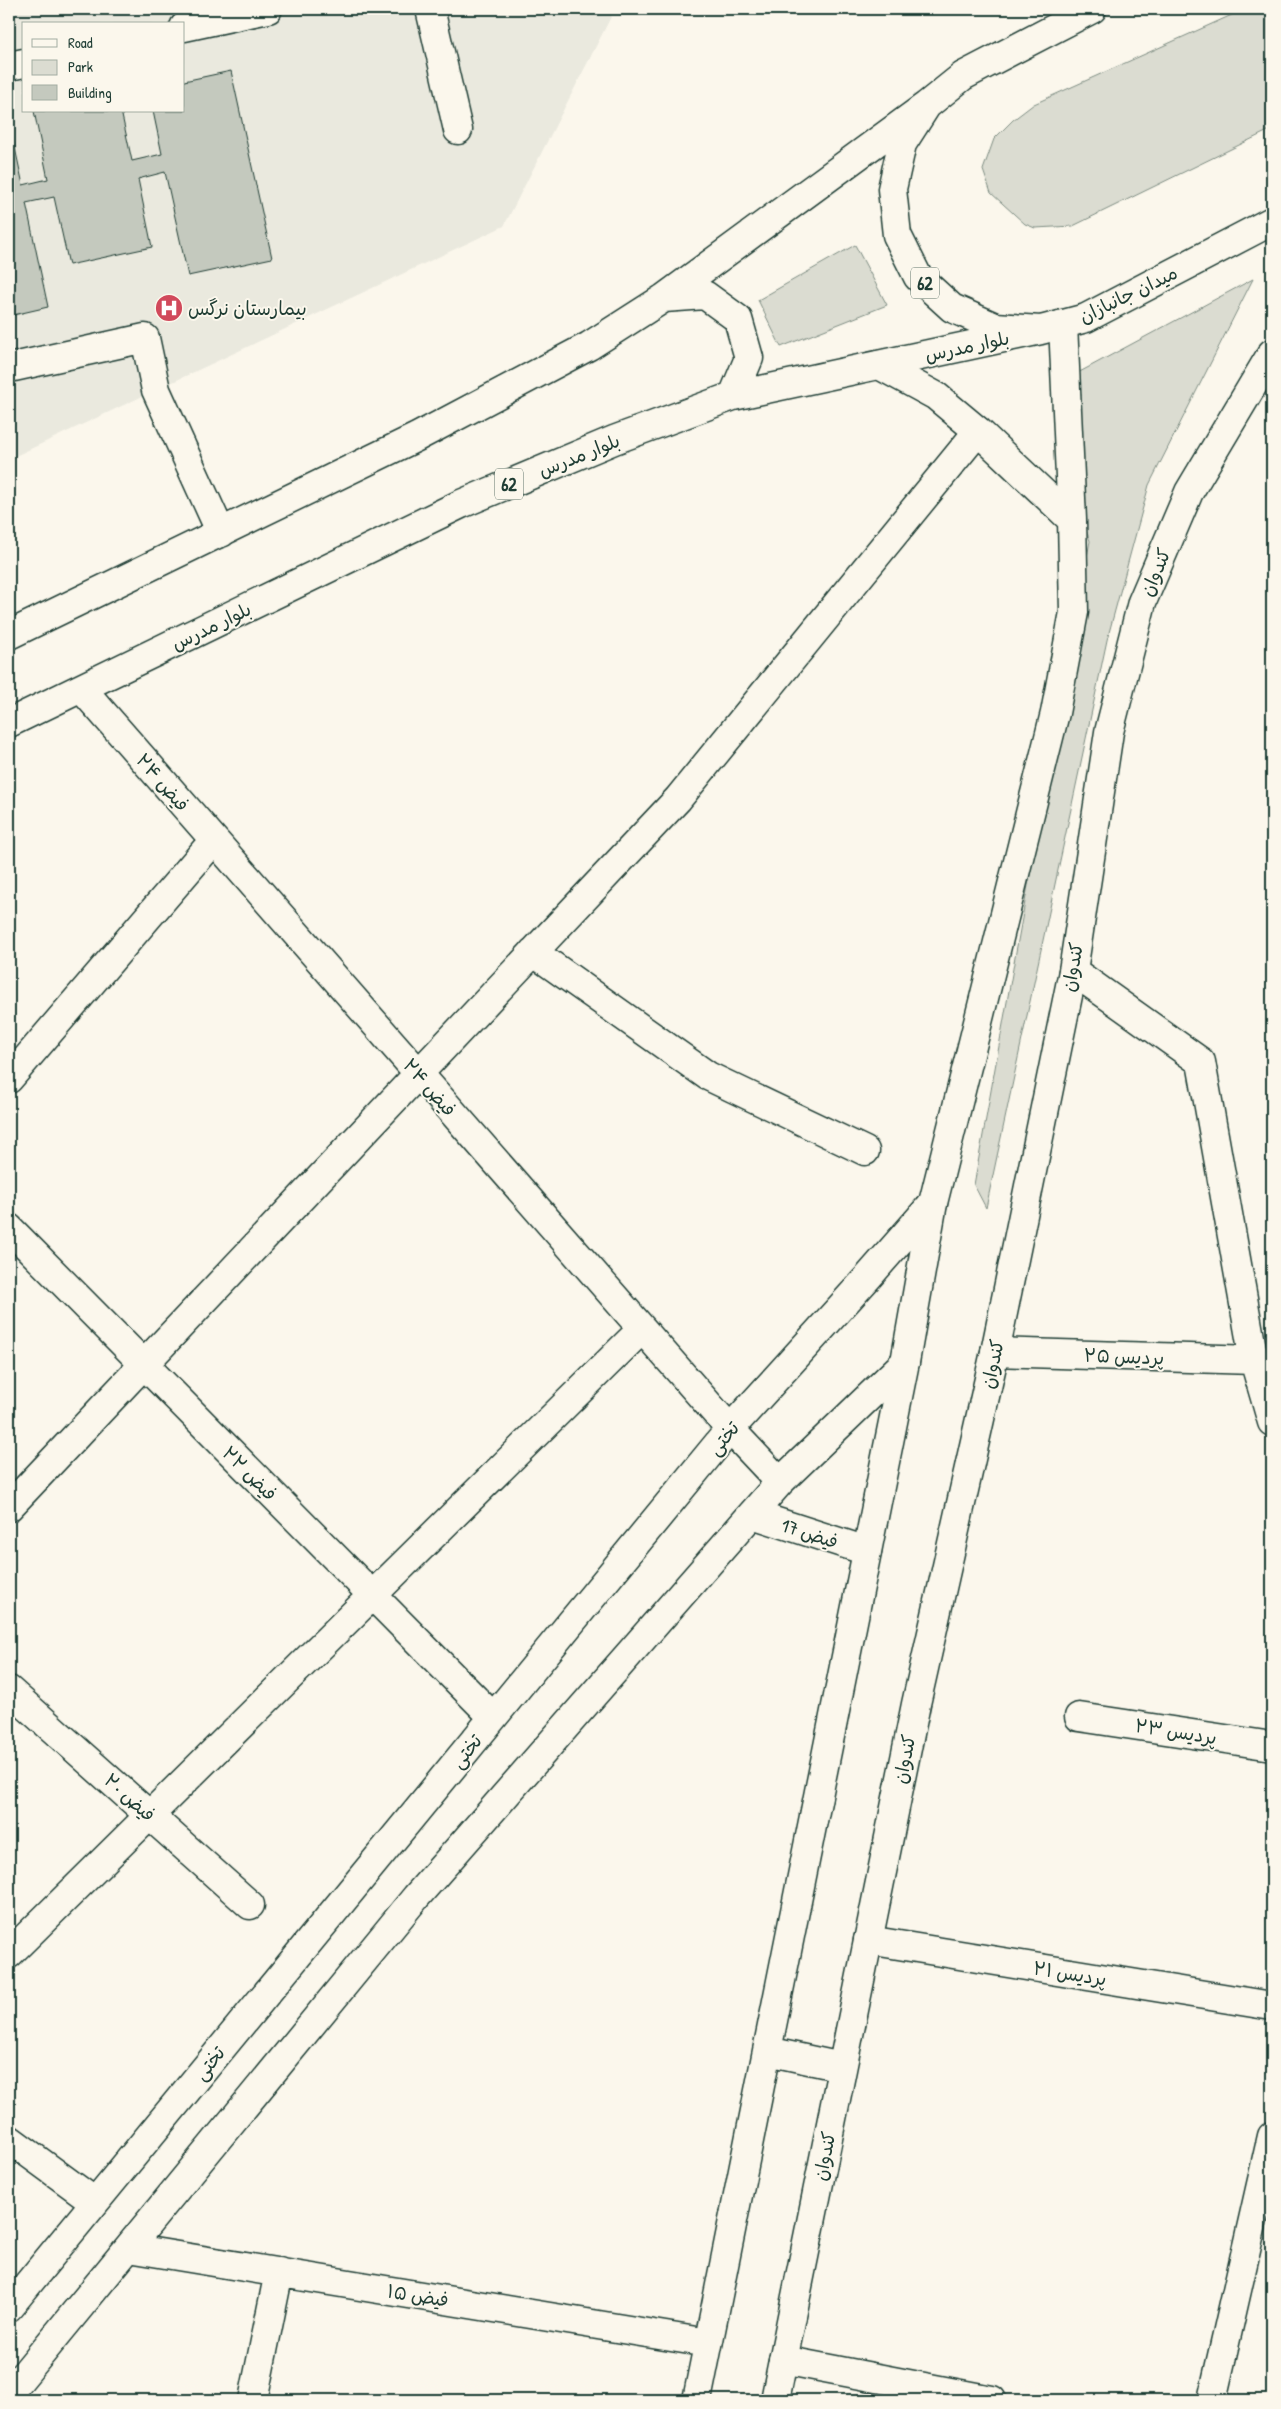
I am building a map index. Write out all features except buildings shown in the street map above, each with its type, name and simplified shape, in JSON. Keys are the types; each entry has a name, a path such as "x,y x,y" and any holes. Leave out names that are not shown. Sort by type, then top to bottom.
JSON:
{"main road":[{"path":"185,28 268,9"},
{"path":"430,9 458,130"},
{"name":"میدان جانبازان","path":"1092,9 963,76 927,105 902,144 892,189 898,235 918,277 952,308 995,327 1052,327 1086,318 1272,221"},
{"path":"9,66 22,63"},
{"name":"62","path":"9,635 221,533 460,414 589,346 664,298 927,105"},
{"path":"664,298 705,295 738,319 749,358 733,396"},
{"path":"697,2400 905,1362 932,1203 1055,713 1074,612 1072,520 1052,327"},
{"name":"بلوار مدرس","path":"9,723 461,504 614,440 733,396 1052,327"},
{"path":"9,368 145,338 156,390 221,533"},
{"name":"کندوان","path":"776,2400 916,1704 995,1352 1073,971 1109,732 1142,602 1189,492 1272,353"},
{"path":"879,365 936,396 978,431 1072,520"},
{"path":"9,1506 678,799 978,431"},
{"name":"فیض ۲۴","path":"82,689 730,1429 780,1482"},
{"path":"9,1078 214,840"},
{"path":"533,952 708,1076 865,1151"},
{"path":"1073,971 1201,1062 1254,1360 1272,1422"},
{"name":"تختی","path":"9,2307 730,1429 869,1276 932,1203"},
{"name":"فیض ۲۲","path":"9,1228 494,1717"},
{"path":"9,1954 642,1329"},
{"name":"پردیس ۲۵","path":"995,1352 1254,1360"},
{"path":"9,2392 416,1898 780,1482 905,1362"},
{"name":"فیض 17","path":"752,1514 867,1551"},
{"name":"فیض ۲۰","path":"9,1690 250,1905"},
{"name":"پردیس ۲۳","path":"1079,1717 1272,1746"},
{"name":"پردیس ۲۱","path":"868,1940 1272,2006"},
{"path":"767,2051 842,2067"},
{"path":"1212,2400 1272,2136"},
{"path":"9,2139 95,2202"},
{"name":"فیض ۱۵","path":"129,2248 708,2343"},
{"path":"253,2400 279,2272"},
{"path":"784,2360 992,2400"}],"shaded area":[{"name":"بیمارستان نرگس","path":"9,9 615,9 504,226 9,459"}],"green space":[{"path":"1245,9 1272,9 1272,129 1073,226 1035,228 1025,224 991,193 983,170 994,139 1013,120 1034,104"},
{"path":"855,245 887,305 781,347 758,300"},
{"path":"1253,279 1149,485 1107,640 986,1208 974,1185 1090,541 1086,530 1061,382"}],"place":[{"name":"بیمارستان نرگس","path":"169,308"}]}
